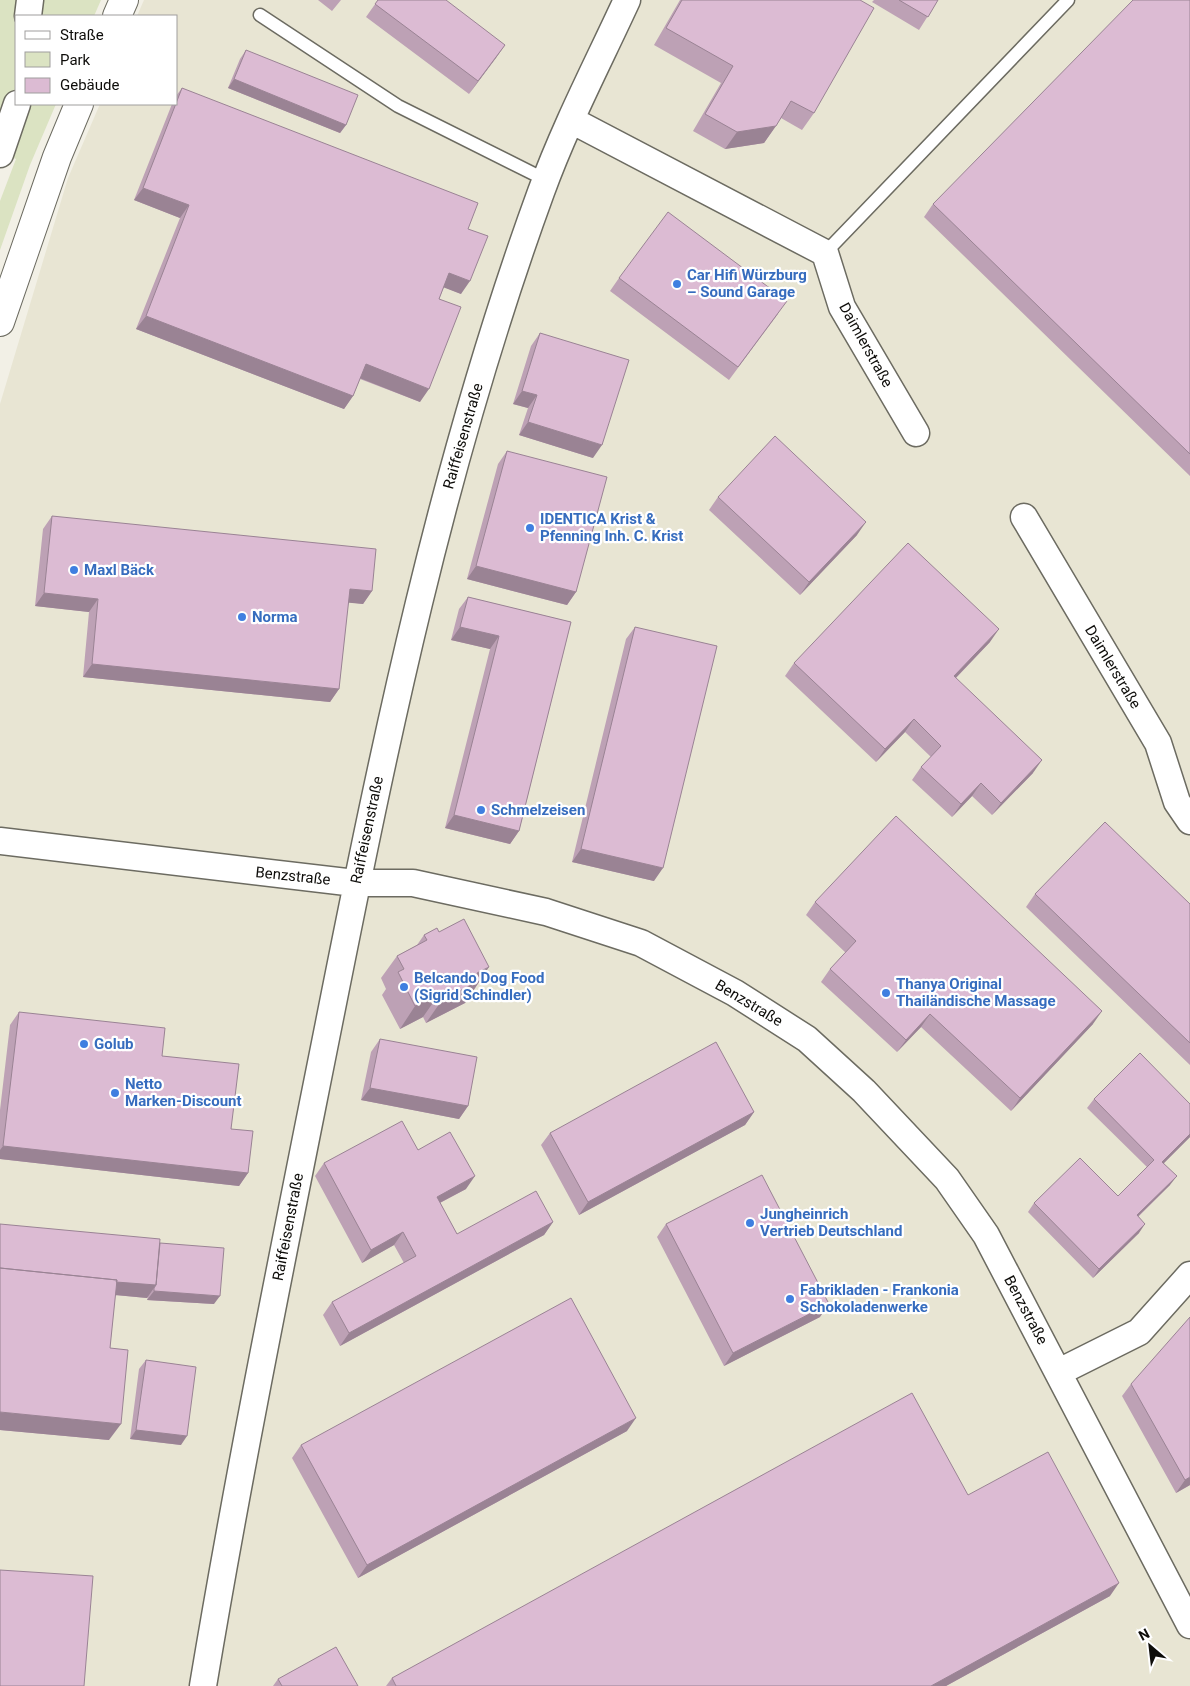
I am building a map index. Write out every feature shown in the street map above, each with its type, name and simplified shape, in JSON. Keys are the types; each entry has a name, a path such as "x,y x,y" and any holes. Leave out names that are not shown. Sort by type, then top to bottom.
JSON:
{"street":[{"path":"28,15 30,0"},
{"path":"117,15 124,0"},
{"name":"Raiffeisenstraße","path":"203,1686 232,1511 355,883 434,541 481,369 546,180 627,0"},
{"path":"0,154 18,105"},
{"path":"0,322 57,157 79,105"},
{"path":"572,120 825,253"},
{"name":"Daimlerstraße","path":"825,253 842,307 916,433"},
{"name":"Daimlerstraße","path":"1024,517 1158,744 1177,802 1190,821"},
{"name":"Benzstraße","path":"0,841 355,883 413,883 546,912 641,943 735,993 807,1039 864,1090 946,1180 986,1235 1190,1625"},
{"path":"1059,1372 1138,1332 1190,1275"}],"lane":[{"path":"825,253 1068,0"},
{"path":"260,16 398,106 546,180"}],"shaded area":[{"path":"144,0 1190,0 1190,1686 0,1686 0,404 68,178 100,105 178,105 178,15 137,15"}],"green space":[{"path":"0,0 101,0 94,15 15,15 15,105 56,105 30,165 0,250 0,201 16,159 0,152"}],"building":[{"path":"378,0 446,0 505,45 478,81 375,4"},
{"path":"682,0 860,0 874,8 814,113 791,101 776,126 737,132 705,114 733,66 666,28"},
{"path":"899,0 938,0 928,17"},
{"path":"1133,0 1190,0 1190,454 933,204"},
{"path":"246,50 358,95 346,125 234,79"},
{"path":"182,88 478,203 468,229 488,236 470,281 449,273 439,299 461,307 429,389 366,364 353,396 146,316 189,205 143,188 175,105 178,105 178,98"},
{"path":"668,212 787,301 738,367 619,278"},
{"path":"540,333 629,360 602,445 528,422 537,395 522,391"},
{"path":"775,436 866,522 809,582 718,497"},
{"path":"507,451 607,477 576,592 476,566"},
{"path":"52,516 376,549 372,591 350,589 339,689 92,664 98,599 44,593"},
{"path":"908,543 999,629 954,676 1042,760 1001,803 981,783 961,804 921,767 941,746 914,719 885,749 794,663"},
{"path":"468,597 571,622 519,831 454,815 499,636 460,627"},
{"path":"635,627 717,646 663,868 581,849"},
{"path":"896,816 1102,1011 1020,1098 930,1014 906,1040 830,969 856,941 815,902"},
{"path":"1105,822 1190,904 1190,1043 1035,894"},
{"path":"464,919 489,967 477,973 481,980 442,1000 439,994 415,1006 398,972 404,969 397,956 427,940 424,935 437,928 439,932"},
{"name":"Netto Marken-Discount","path":"19,1012 165,1028 162,1056 239,1064 231,1129 253,1131 248,1173 3,1146"},
{"path":"380,1039 477,1057 468,1106 370,1088"},
{"path":"716,1042 754,1112 588,1202 550,1133"},
{"path":"1140,1053 1190,1104 1190,1134 1162,1162 1177,1176 1137,1215 1145,1224 1099,1269 1034,1203 1080,1158 1118,1196 1154,1160 1094,1099"},
{"path":"402,1121 418,1150 450,1132 475,1176 437,1197 457,1234 536,1191 553,1222 349,1333 332,1302 416,1256 403,1232 371,1250 324,1163"},
{"path":"762,1175 829,1304 733,1353 666,1224"},
{"path":"0,1224 160,1239 156,1285 0,1268"},
{"path":"160,1243 224,1248 220,1296 154,1291"},
{"path":"0,1268 117,1280 110,1348 128,1350 121,1424 0,1412"},
{"path":"571,1298 636,1418 367,1565 301,1445"},
{"path":"1190,1317 1190,1477 1185,1480 1131,1384"},
{"path":"146,1360 196,1367 187,1436 136,1430"},
{"path":"912,1393 968,1495 1048,1452 1119,1583 931,1686 396,1686 392,1678"},
{"path":"0,1570 93,1576 84,1686 0,1686"},
{"path":"336,1647 358,1686 282,1686 278,1679"}],"place":[{"name":"Car Hifi Würzburg – Sound Garage","path":"677,284"},
{"name":"IDENTICA Krist & Pfenning Inh. C. Krist","path":"530,528"},
{"name":"Maxl Bäck","path":"74,570"},
{"name":"Norma","path":"242,617"},
{"name":"Schmelzeisen","path":"481,810"},
{"name":"Belcando Dog Food (Sigrid Schindler)","path":"404,987"},
{"name":"Thanya Original Thailändische Massage","path":"886,993"},
{"name":"Golub","path":"84,1044"},
{"name":"Netto Marken-Discount","path":"115,1093"},
{"name":"Jungheinrich Vertrieb Deutschland","path":"750,1223"},
{"name":"Fabrikladen - Frankonia Schokoladenwerke","path":"790,1299"}]}
